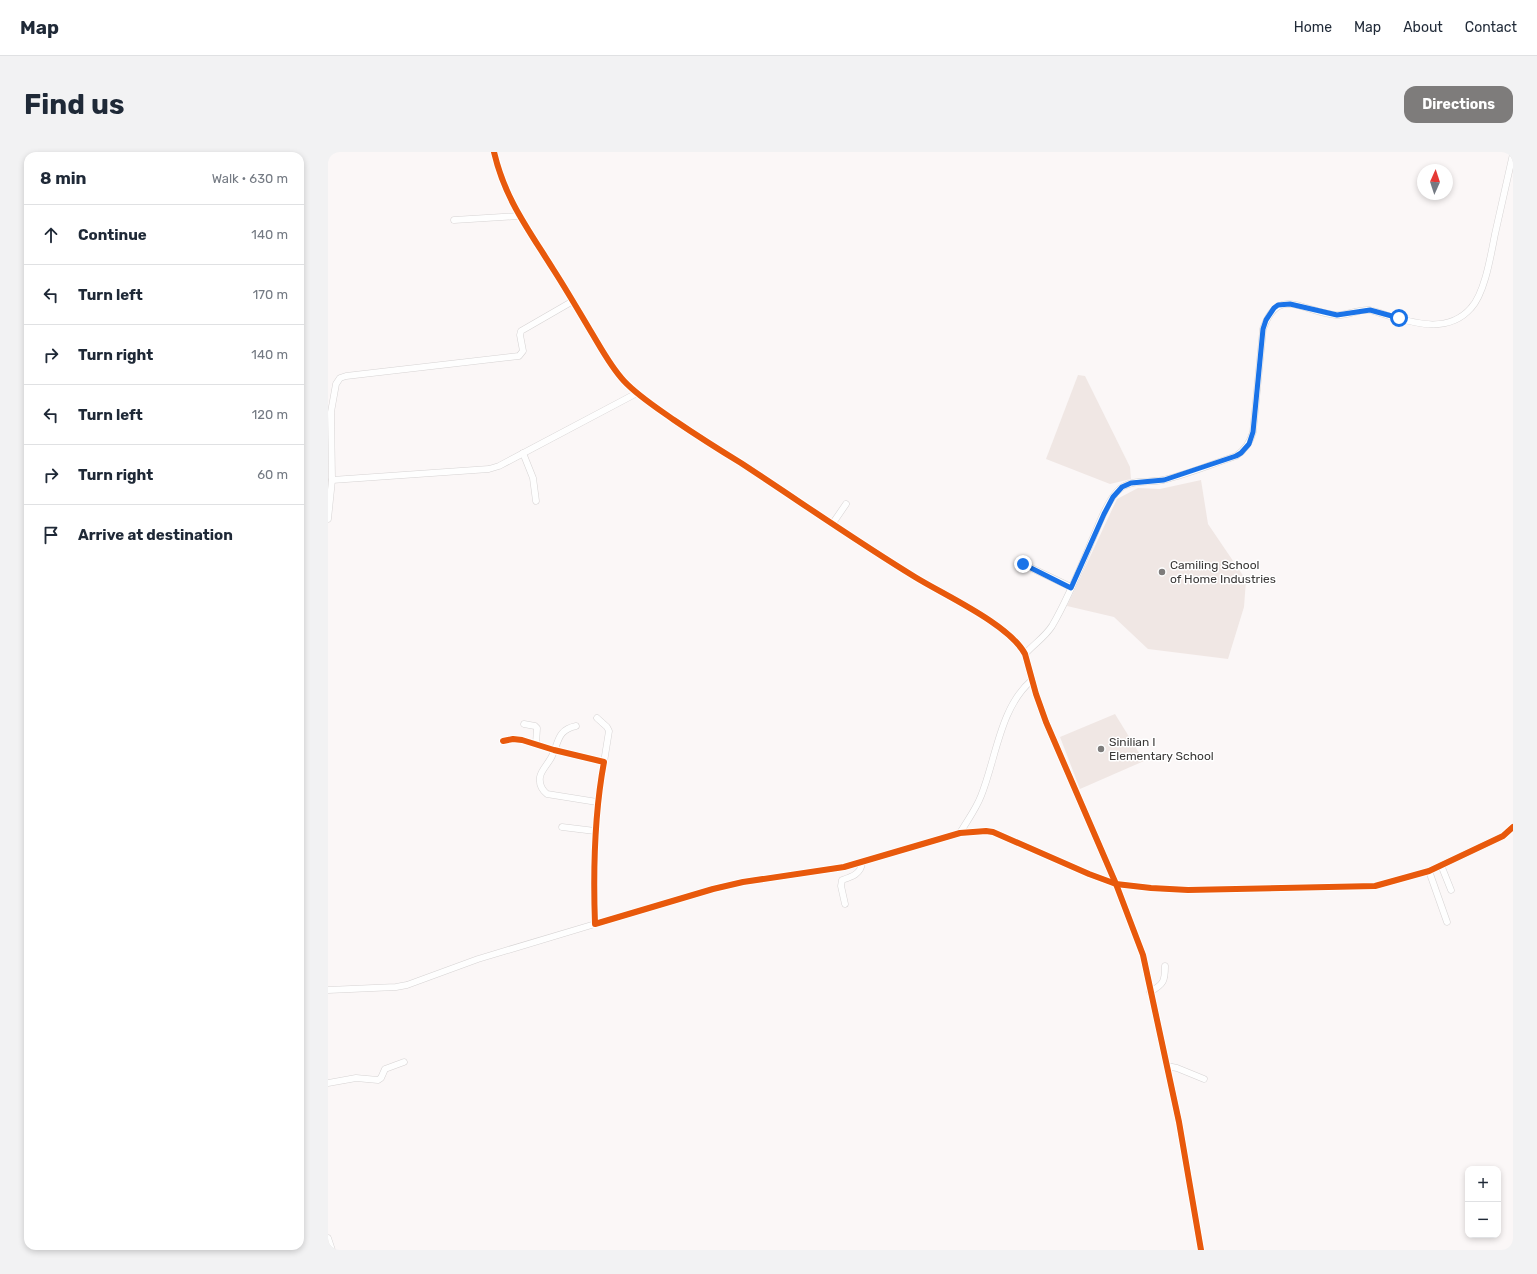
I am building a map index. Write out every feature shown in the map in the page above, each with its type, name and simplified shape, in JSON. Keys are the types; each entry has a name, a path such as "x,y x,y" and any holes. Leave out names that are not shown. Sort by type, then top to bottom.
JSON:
{"street":[{"path":"494,152 505,188 519,216 613,367 624,381 637,393 702,438 915,577 993,624 1015,641 1025,654 1046,722 1116,884 1142,955 1167,1066 1201,1250"},
{"path":"1025,654 1047,633 1055,621 1104,514 1113,497 1122,487 1131,483 1158,481 1173,477 1236,456 1249,444 1253,432 1263,329 1266,320 1274,308 1278,305 1290,304 1337,315 1370,310 1407,321 1440,325 1453,322 1471,308 1479,297 1489,262 1513,154"},
{"path":"454,220 519,216"},
{"path":"328,519 332,480 331,412 336,384 340,378 346,376 519,356 523,351 520,335 521,331 573,301"},
{"path":"332,480 483,470 499,466 637,393"},
{"path":"523,453 534,478 536,501"},
{"path":"833,523 846,504"},
{"path":"1023,564 1071,588"},
{"path":"960,833 982,796 999,738 1016,697 1032,680"},
{"path":"595,924 595,830 597,802 609,730 597,718"},
{"path":"524,724 535,726 537,728 536,744"},
{"path":"576,726 568,727 556,742 554,750 540,777 541,786 544,792 553,796 597,802"},
{"path":"503,741 518,739 554,750 604,762"},
{"path":"562,827 595,830"},
{"path":"328,990 396,987 407,985 478,959 728,885 844,868 960,833 986,831 993,832 1089,874 1116,884 1188,890 1375,886 1429,871 1441,866 1503,836 1513,827"},
{"path":"845,904 841,886 842,880 854,875 860,870 862,863"},
{"path":"1441,866 1451,890"},
{"path":"1429,871 1447,922"},
{"path":"1150,992 1163,982 1165,977 1165,966"},
{"path":"328,1083 356,1078 378,1080 381,1078 385,1069 404,1062"},
{"path":"1167,1066 1177,1068 1204,1079"},
{"path":"328,1238 332,1250"}],"shaded area":[{"path":"1078,375 1085,376 1130,467 1131,479 1110,484 1046,459"},
{"name":"Camiling School of Home Industries","path":"1201,480 1208,524 1246,580 1244,607 1228,659 1148,649 1114,617 1067,606 1117,499 1138,488 1160,489"},
{"name":"Sinilian I Elementary School","path":"1115,714 1144,761 1080,789 1060,737"}],"cycle path":[{"path":"494,152 504,184 526,227 606,357 614,369 635,392 682,426 871,549 915,577 991,621 1017,643 1025,654 1036,694 1046,722 1116,884 1143,955 1179,1122 1201,1250"},
{"path":"503,741 513,739 522,740 554,750 604,762 596,822 594,883 595,924 713,889 743,882 844,867 960,833 986,831 993,832 1089,874 1116,884 1188,890 1375,886 1429,871 1503,836 1513,827"}],"place":[{"name":"Camiling School of Home Industries","path":"1162,572"},
{"name":"Sinilian I Elementary School","path":"1101,749"}],"route":[{"path":"1023,564 1071,588 1104,514 1113,497 1122,487 1131,483 1158,481 1173,477 1236,456 1245,449 1252,438 1253,432 1263,329 1270,313 1278,305 1290,304 1337,315 1370,310 1399,318"}]}
